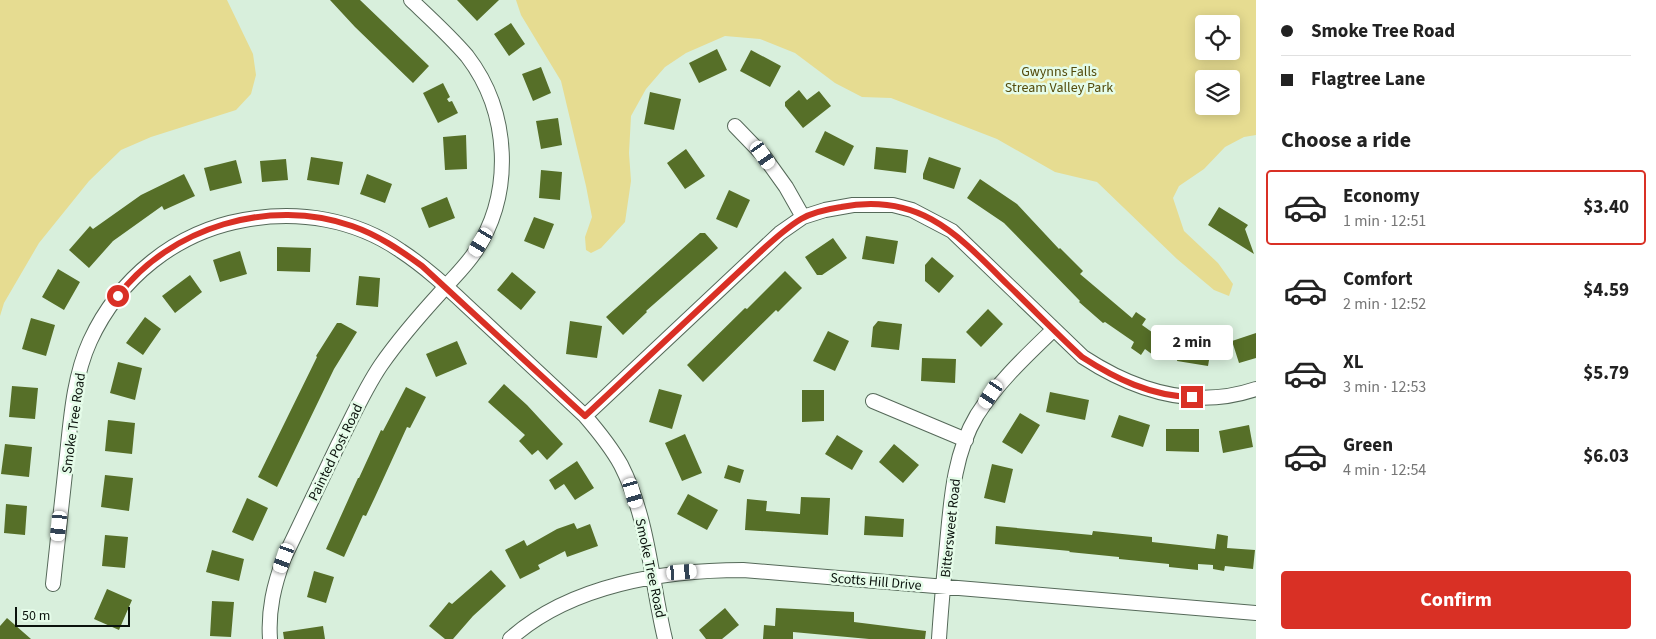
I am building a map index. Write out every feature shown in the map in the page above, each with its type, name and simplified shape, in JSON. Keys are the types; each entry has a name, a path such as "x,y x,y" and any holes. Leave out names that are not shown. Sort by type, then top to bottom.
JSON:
{"street":[{"name":"Painted Post Road","path":"270,639 268,625 276,579 284,558 361,398 380,367 407,330 474,254 488,231 495,209 503,156 492,103 481,78 468,58 410,0"},
{"path":"735,126 763,155 786,187 803,218"},
{"path":"585,416 780,233 803,218 825,210 852,205 893,205 912,210 952,231 1082,357 1128,383 1180,397 1228,396 1256,389"},
{"name":"Smoke Tree Road","path":"53,584 72,411 78,377 89,341 108,309 128,282 153,260 176,244 204,231 237,221 264,216 294,215 324,218 352,226 378,237 401,250 446,286 585,416 604,440 620,465 633,493 644,530 665,639"},
{"name":"Bittersweet Road","path":"939,639 951,497 957,466 966,440 976,417 991,394 1008,373 1053,330"},
{"path":"873,401 966,440"},
{"name":"Scotts Hill Drive","path":"510,639 523,627 564,603 654,577 682,572 743,570 1256,613"}],"green space":[{"path":"0,0 227,0 253,54 256,75 251,94 236,110 151,137 121,150 89,181 39,243 4,303 0,316"},
{"name":"Gwynns Falls Stream Valley Park","path":"516,0 1256,0 1256,135 1244,137 1225,147 1204,169 1179,186 1173,198 1184,231 1218,263 1233,284 1229,296 1214,290 1177,259 1097,182 1055,172 997,139 891,98 862,97 835,83 795,53 760,39 725,36 686,53 665,67 646,89 631,116 629,153 631,181 625,222 601,248 591,253 586,250 585,237 592,217 561,81 521,15"}],"building":[{"path":"330,0 360,0 429,66 413,83"},
{"path":"457,0 499,0 477,21"},
{"path":"511,23 525,44 509,56 494,34"},
{"path":"717,49 727,70 699,83 689,63"},
{"path":"751,50 781,66 770,87 740,71"},
{"path":"541,67 551,93 533,101 522,74"},
{"path":"443,83 450,97 447,99 449,102 452,101 458,113 438,123 423,93"},
{"path":"799,90 807,100 819,91 831,106 803,128 785,106 785,102"},
{"path":"650,92 681,99 674,130 644,124"},
{"path":"558,118 562,145 541,149 536,121"},
{"path":"825,131 854,146 844,166 815,152"},
{"path":"466,135 467,169 445,170 443,137"},
{"path":"876,147 908,150 906,173 874,169"},
{"path":"686,149 705,176 685,189 667,163"},
{"path":"311,157 343,162 339,185 307,180"},
{"path":"929,157 961,168 954,189 923,179"},
{"path":"286,159 288,180 262,182 260,161"},
{"path":"236,160 242,183 210,191 204,168"},
{"path":"541,170 562,172 560,200 539,198"},
{"path":"184,174 195,196 164,210 162,206 113,241 89,268 69,250 90,226 93,229 141,195"},
{"path":"367,174 392,184 385,203 360,194"},
{"path":"980,179 1017,204 1059,249 1083,271 1080,274 1132,318 1136,312 1146,319 1142,325 1163,340 1153,355 1145,349 1141,355 1131,348 1134,342 1105,322 1103,323 1079,302 1004,223 967,198"},
{"path":"729,190 750,200 737,228 716,219"},
{"path":"447,197 455,218 429,228 421,208"},
{"path":"1219,207 1248,225 1245,229 1254,254 1208,225"},
{"path":"534,217 554,224 544,249 524,241"},
{"path":"700,233 705,233 718,248 646,311 623,335 606,317"},
{"path":"866,236 898,241 894,264 862,259"},
{"path":"833,238 847,258 822,275 817,275 805,257"},
{"path":"277,247 311,248 310,272 277,271"},
{"path":"240,251 247,274 220,282 213,260"},
{"path":"932,257 954,276 939,293 925,281 925,265"},
{"path":"58,269 80,282 64,310 42,297"},
{"path":"785,271 802,288 778,312 776,310 703,382 687,365"},
{"path":"512,272 536,292 521,310 497,290"},
{"path":"190,275 202,292 175,313 162,296"},
{"path":"359,276 380,278 378,307 356,305"},
{"path":"988,309 1003,324 981,347 966,332"},
{"path":"145,317 161,329 143,355 126,343"},
{"path":"31,318 55,325 46,356 22,349"},
{"path":"570,321 602,326 597,358 566,354"},
{"path":"878,321 902,324 899,350 871,347 873,327"},
{"path":"337,323 341,323 357,332 334,369 277,487 258,477 316,356"},
{"path":"828,331 849,341 835,371 813,361"},
{"path":"1256,333 1256,358 1239,363 1232,341"},
{"path":"1181,338 1212,343 1208,366 1177,361"},
{"path":"457,341 467,364 436,377 426,354"},
{"path":"922,358 956,359 955,383 921,381"},
{"path":"118,362 142,368 135,400 110,393"},
{"path":"504,384 527,405 563,444 547,460 538,450 532,455 519,441 525,435 488,402"},
{"path":"12,386 38,388 35,419 9,417"},
{"path":"406,387 426,397 410,428 407,427 366,516 363,515 344,557 326,549 381,430 383,431"},
{"path":"659,389 682,395 672,429 649,422"},
{"path":"802,390 824,390 824,421 802,422"},
{"path":"1050,392 1089,400 1085,420 1046,412"},
{"path":"1020,413 1040,425 1022,454 1002,442"},
{"path":"1119,415 1150,425 1143,447 1111,437"},
{"path":"108,420 135,423 132,454 105,451"},
{"path":"1249,425 1253,447 1223,453 1219,431"},
{"path":"1166,429 1199,429 1199,452 1166,451"},
{"path":"685,434 702,473 682,481 665,443"},
{"path":"837,435 863,451 852,470 825,454"},
{"path":"5,444 32,447 29,477 1,474"},
{"path":"894,444 919,465 903,483 879,462"},
{"path":"577,461 594,488 575,500 564,484 555,490 549,480"},
{"path":"992,464 1013,469 1005,503 984,498"},
{"path":"728,465 744,470 740,483 724,478"},
{"path":"105,475 133,478 129,511 101,507"},
{"path":"688,494 718,510 707,530 677,514"},
{"path":"801,497 830,498 828,535 745,530 747,499 767,501 766,511 800,514"},
{"path":"247,498 268,508 253,541 232,532"},
{"path":"6,504 27,506 25,535 4,533"},
{"path":"865,516 904,519 903,537 864,535"},
{"path":"574,523 577,529 590,524 598,546 567,557 565,551 538,565 540,569 520,579 505,550 524,540 527,546 557,529"},
{"path":"996,526 1092,535 1093,531 1152,537 1152,542 1215,549 1217,534 1228,536 1227,548 1255,550 1253,569 1225,566 1224,571 1213,569 1213,565 1198,564 1198,570 1169,567 1169,564 1119,559 1119,557 995,544"},
{"path":"105,535 128,537 125,568 102,566"},
{"path":"212,550 244,559 239,581 206,572"},
{"path":"491,570 506,586 473,616 453,639 445,639 429,626 449,602 452,604"},
{"path":"314,571 334,577 326,603 307,597"},
{"path":"107,589 132,600 119,630 94,619"},
{"path":"212,601 234,602 231,637 210,636"},
{"path":"725,608 739,625 722,639 706,639 699,630"},
{"path":"776,608 854,612 854,622 926,631 925,639 869,639 793,632 793,639 763,639 764,625 775,626"},
{"path":"7,618 31,639 0,639 0,626"},
{"path":"323,626 325,639 284,639 283,632"}],"route":[{"path":"118,296 128,282 153,260 176,244 204,231 237,221 264,216 294,215 324,218 352,226 378,237 401,250 446,286 585,416 780,233 803,218 825,210 852,205 893,205 912,210 952,231 1082,357 1128,383 1152,391 1180,397 1192,397"}]}
